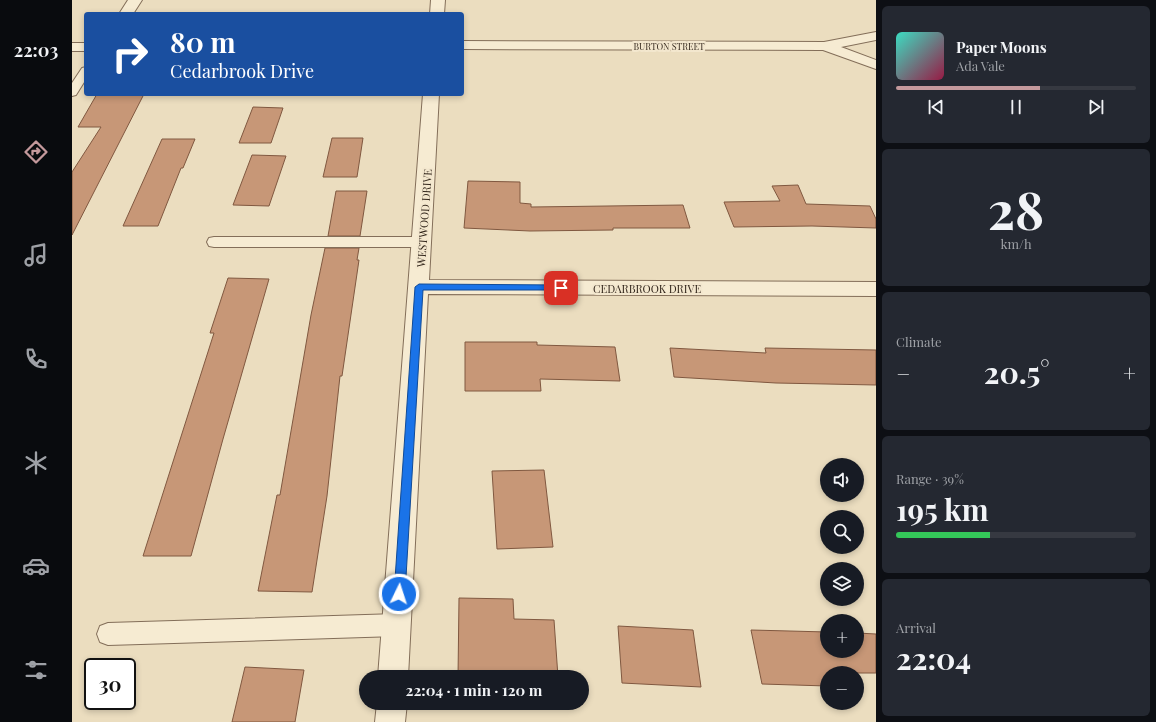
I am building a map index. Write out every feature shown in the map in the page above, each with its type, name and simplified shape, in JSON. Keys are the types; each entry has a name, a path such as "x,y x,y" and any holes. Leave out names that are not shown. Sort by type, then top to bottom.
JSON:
{"street":[{"path":"127,12 135,0"},
{"path":"437,12 438,0"},
{"name":"BURTON STREET","path":"464,45 824,46 876,36"},
{"path":"824,46 876,65"},
{"path":"72,47 84,47"},
{"name":"WESTWOOD DRIVE","path":"394,670 431,96"},
{"name":"CEDARBROOK DRIVE","path":"419,287 876,289"},
{"path":"390,722 391,710"}],"lane":[{"path":"72,92 84,73"},
{"path":"214,242 422,242"},
{"path":"108,634 397,625"}],"building":[{"path":"96,96 143,96 72,235 72,172 101,127 78,127"},
{"path":"253,107 283,108 271,143 239,143"},
{"path":"332,138 363,138 357,177 323,177"},
{"path":"162,139 195,139 183,168 181,168 158,226 123,226"},
{"path":"252,155 286,156 269,206 233,205"},
{"path":"468,181 520,182 520,203 531,204 531,207 683,205 690,228 613,228 613,230 530,231 464,228"},
{"path":"798,185 806,204 870,206 876,219 876,228 812,226 734,227 724,202 780,201 772,186"},
{"path":"336,191 367,191 360,236 328,236"},
{"path":"325,248 359,248 357,260 359,260 342,376 340,376 327,496 312,592 258,591 277,495 280,495 311,315"},
{"path":"228,278 269,279 191,556 143,556 214,333 210,333"},
{"path":"465,342 537,342 537,345 615,347 620,381 540,379 541,391 465,391"},
{"path":"670,348 766,353 765,348 876,350 876,385 776,383 674,377"},
{"path":"544,470 553,547 497,549 492,471"},
{"path":"459,598 513,599 514,619 554,620 558,670 458,670"},
{"path":"618,626 693,630 701,687 622,683"},
{"path":"751,630 820,632 820,658 864,658 864,633 876,634 876,673 864,673 864,666 820,666 820,686 762,684"},
{"path":"245,667 304,670 295,722 232,722"}],"route":[{"path":"399,594 419,287 561,288"}]}
